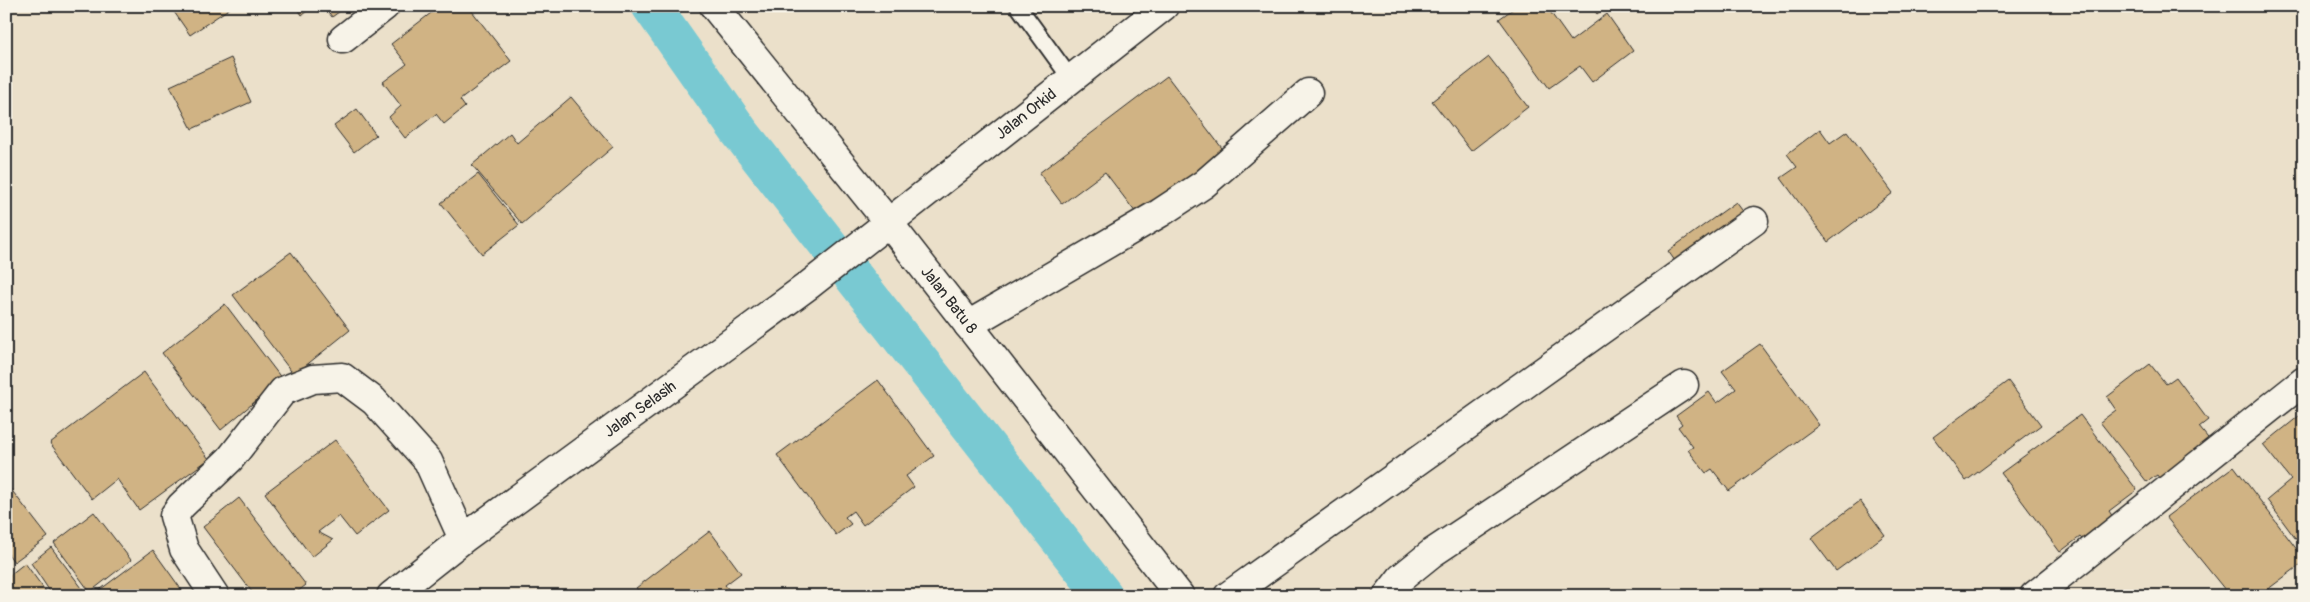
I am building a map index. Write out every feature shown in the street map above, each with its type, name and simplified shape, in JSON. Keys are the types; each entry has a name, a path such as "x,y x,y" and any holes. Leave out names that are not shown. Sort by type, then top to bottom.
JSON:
{"street":[{"path":"343,39 385,6"},
{"name":"Jalan Batu 8","path":"714,6 888,222 1180,596"},
{"name":"Jalan Orkid","path":"888,222 1164,6"},
{"path":"968,325 1160,213 1204,184 1308,93"},
{"path":"1228,596 1754,221"},
{"name":"Jalan Selasih","path":"391,596 463,539 809,284 888,222"},
{"path":"215,596 184,549 174,516 180,506 230,459 283,391 314,379 342,377 374,401 428,460 463,539"},
{"path":"2034,596 2304,380"},
{"path":"1387,596 1401,578 1432,553 1684,385"}],"lane":[{"path":"1018,6 1071,79"}],"building":[{"path":"170,6 233,6 190,35"},
{"path":"296,6 313,6 302,15"},
{"path":"324,6 347,6 332,17"},
{"path":"440,6 468,6 511,61 460,100 465,107 444,124 436,114 405,138 389,117 401,106 383,82 407,64 391,44"},
{"path":"1517,6 1546,6 1571,41 1607,14 1633,51 1592,82 1580,66 1549,88 1499,19"},
{"path":"1591,6 1607,6 1597,14"},
{"path":"1489,57 1528,107 1471,151 1432,101"},
{"path":"231,58 251,102 192,129 170,86"},
{"path":"1167,76 1225,152 1139,217 1105,172 1062,204 1039,173"},
{"path":"571,97 613,147 522,224 472,165 510,133 517,143"},
{"path":"357,109 376,135 354,152 334,126"},
{"path":"1820,129 1830,143 1847,131 1893,193 1828,242 1781,178 1797,167 1787,154"},
{"path":"478,174 519,225 482,254 441,203"},
{"path":"1736,202 1748,218 1680,268 1668,251"},
{"path":"291,252 350,330 294,375 233,295"},
{"path":"225,304 282,379 221,430 162,353"},
{"path":"1760,344 1819,425 1729,491 1712,469 1706,473 1688,450 1693,447 1678,427 1682,424 1676,416 1709,392 1717,403 1736,389 1722,371"},
{"path":"2150,364 2166,384 2176,377 2208,420 2199,427 2216,448 2166,487 2157,475 2147,482 2100,422 2116,410 2107,397"},
{"path":"144,372 209,459 139,510 117,479 92,499 50,443"},
{"path":"878,380 934,456 906,476 914,487 863,525 853,511 845,517 851,524 836,535 777,455"},
{"path":"2008,381 2041,425 1966,481 1933,437"},
{"path":"2304,412 2304,550 2267,500 2291,480 2263,445"},
{"path":"2080,415 2137,490 2109,511 2117,523 2087,545 2080,537 2060,552 2001,473"},
{"path":"335,440 389,510 355,536 339,516 318,532 333,540 312,557 265,493"},
{"path":"2234,466 2304,559 2304,562 2259,596 2230,596 2166,517"},
{"path":"6,483 48,537 14,562 6,551"},
{"path":"239,498 306,585 292,596 255,596 203,527"},
{"path":"1860,501 1885,535 1836,571 1811,538"},
{"path":"94,512 131,560 90,592 54,543"},
{"path":"710,531 741,573 725,585 734,596 642,596 636,588"},
{"path":"51,547 88,596 53,596 31,563"},
{"path":"153,550 186,596 100,596 97,592"},
{"path":"25,563 49,596 6,596 6,578"}],"waterway":[{"path":"651,6 739,131 1104,596"}]}
